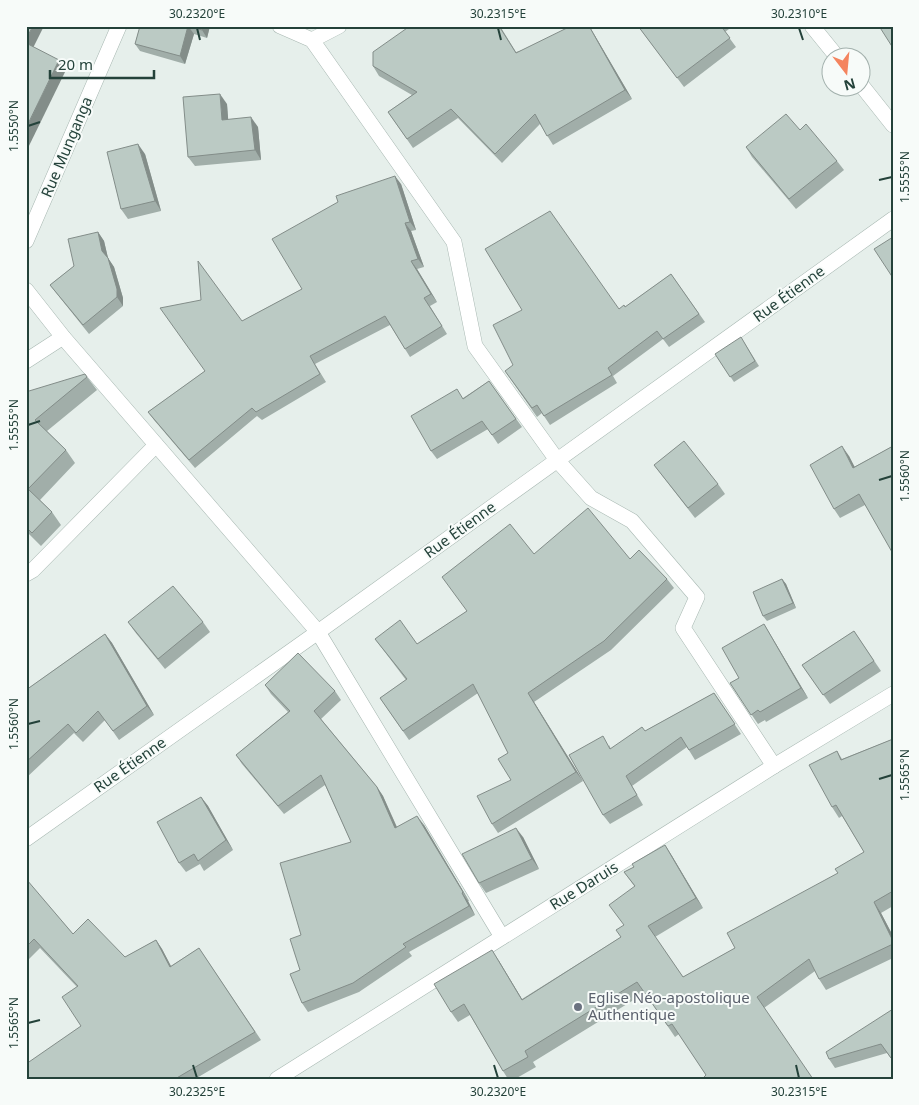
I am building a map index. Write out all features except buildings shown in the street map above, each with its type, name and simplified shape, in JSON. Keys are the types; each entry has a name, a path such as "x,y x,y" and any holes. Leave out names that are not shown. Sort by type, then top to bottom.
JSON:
{"street":[{"name":"Rue Munganga","path":"26,241 119,26"},
{"path":"280,26 312,40 454,242 475,346 557,460 591,498 632,521 697,597 683,628 774,766"},
{"path":"312,40 339,26"},
{"path":"812,26 830,48"},
{"path":"872,96 890,115"},
{"name":"Rue Étienne","path":"26,839 893,219"},
{"path":"26,290 63,337 318,632 502,937"},
{"path":"26,360 63,337"},
{"path":"26,574 33,570 156,445"},
{"name":"Rue Daruis","path":"277,1079 774,766 893,694"}],"place":[{"name":"Eglise Néo-apostolique Authentique","path":"578,1007"}]}
